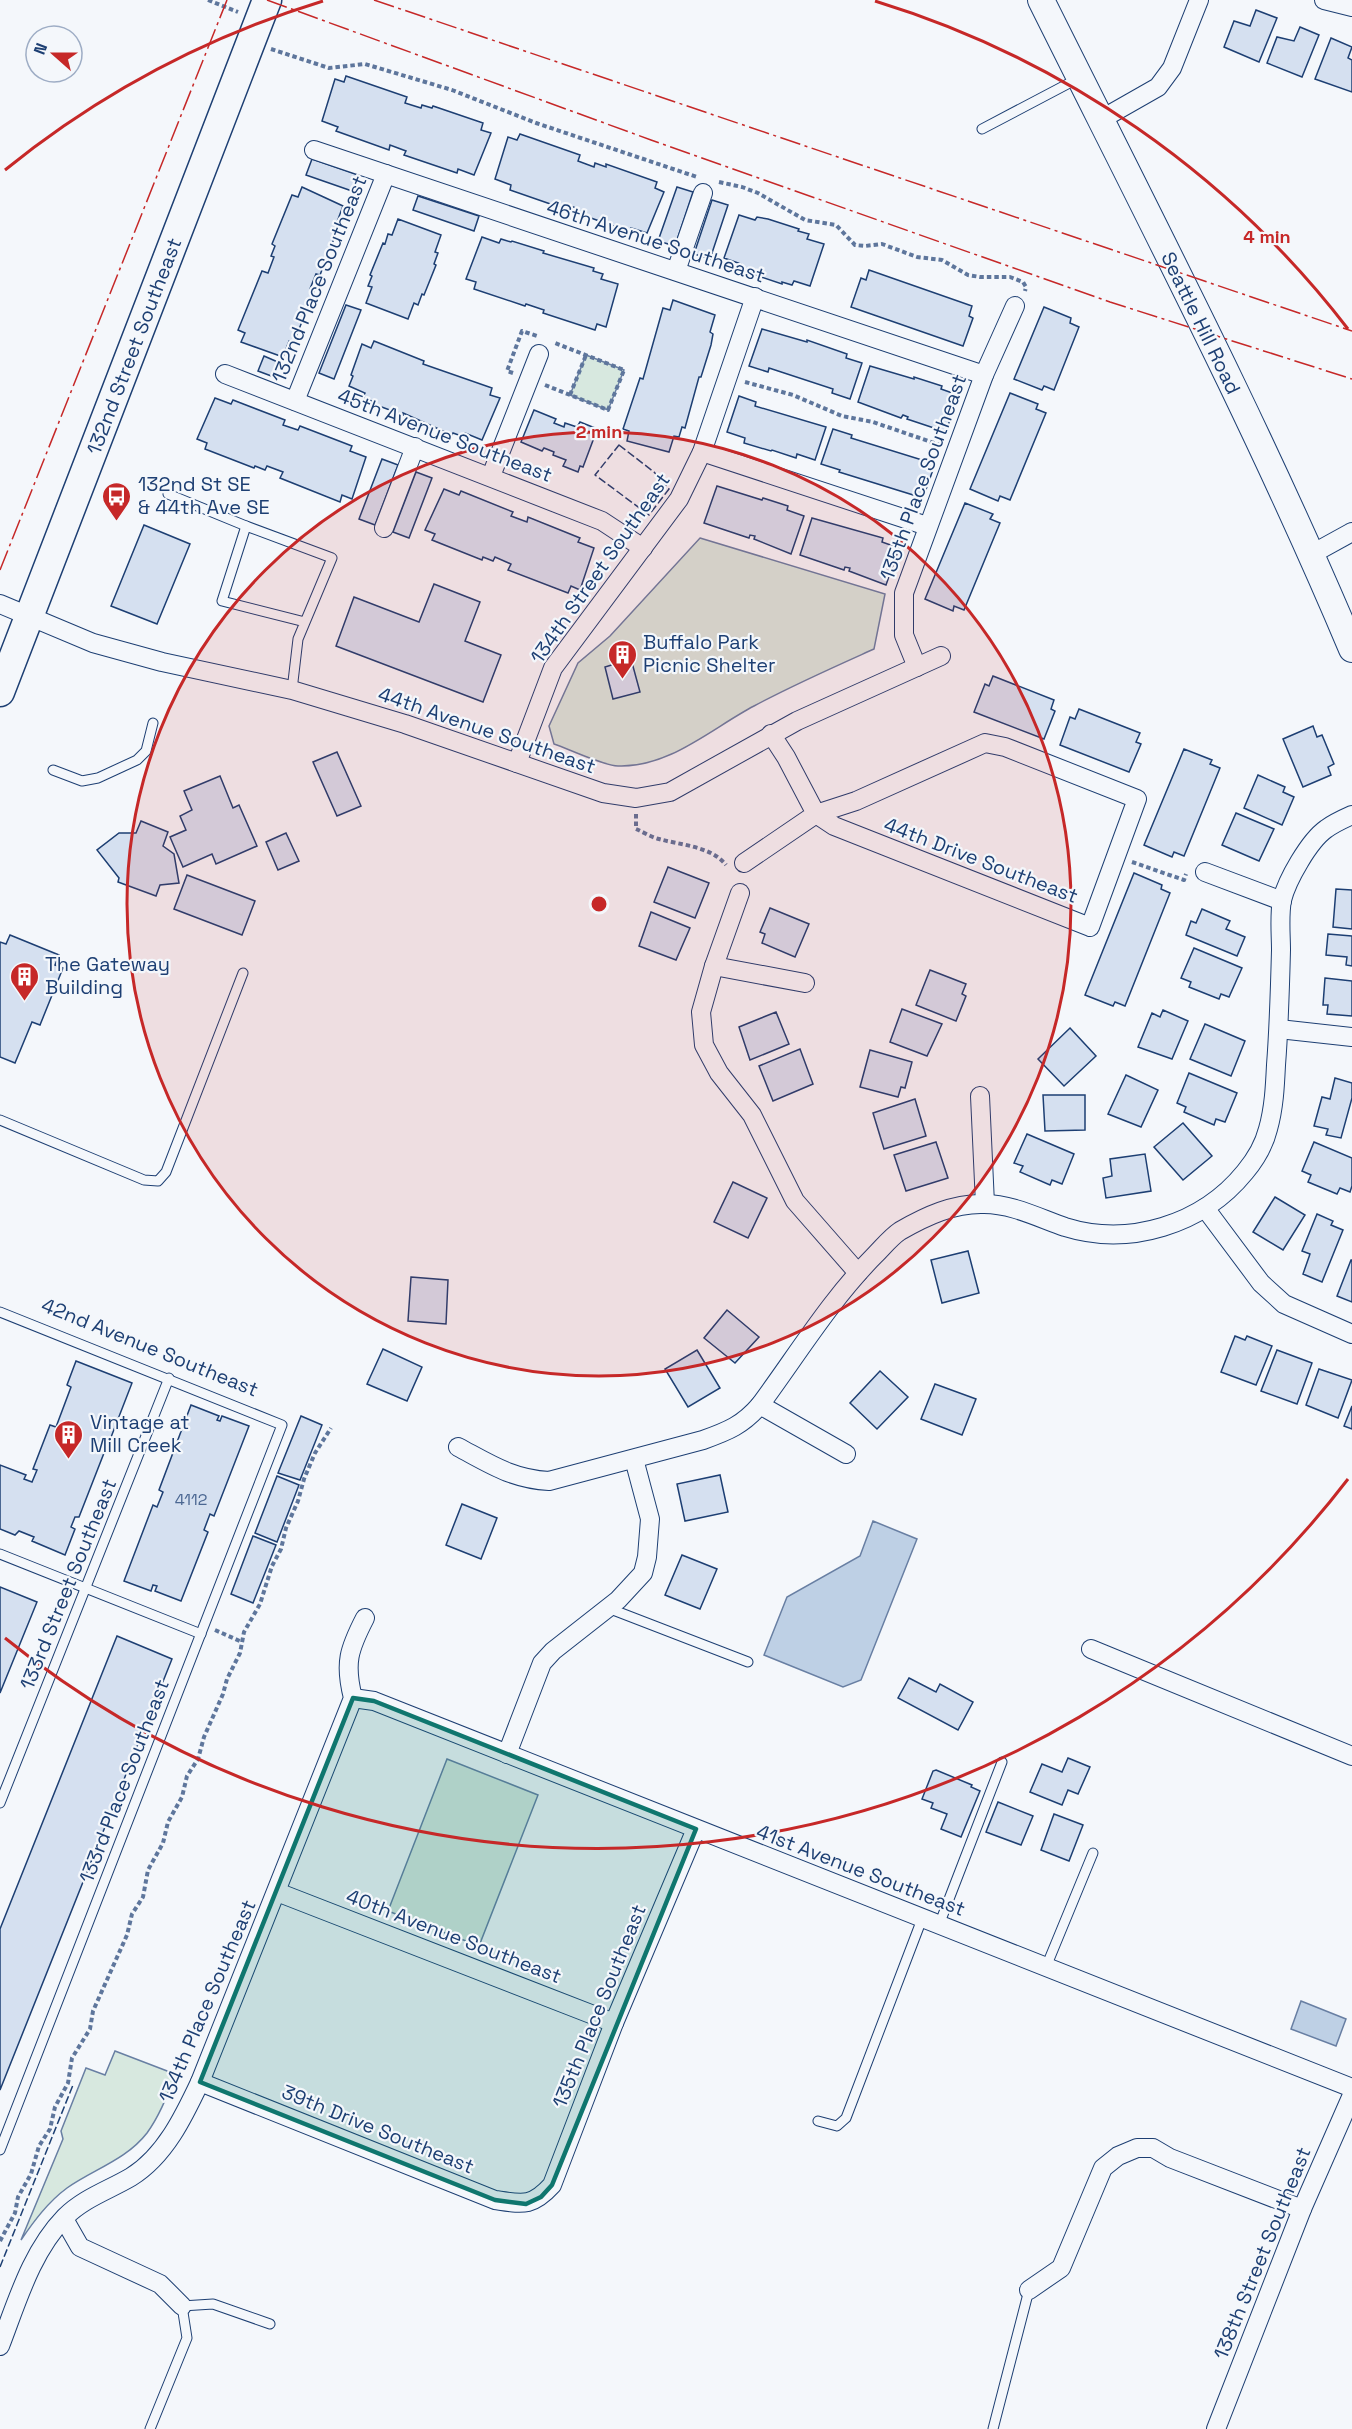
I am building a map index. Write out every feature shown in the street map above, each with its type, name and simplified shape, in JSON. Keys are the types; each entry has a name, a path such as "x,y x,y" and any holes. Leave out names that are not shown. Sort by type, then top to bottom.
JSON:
{"main road":[{"name":"Seattle Hill Road","path":"1041,0 1249,420 1312,554 1352,649"},
{"name":"132nd Street Southeast","path":"0,692 259,21"}],"street":[{"path":"1100,120 1158,87 1172,68 1199,0"},
{"path":"1324,0 1352,7"},
{"name":"46th Avenue Southeast","path":"314,150 984,375"},
{"name":"132nd Place Southeast","path":"295,401 386,174"},
{"path":"676,271 707,184"},
{"name":"134th Street Southeast","path":"517,763 553,668 679,499 702,452 755,297"},
{"name":"135th Place Southeast","path":"917,667 904,635 904,593 954,450 1015,306"},
{"path":"491,476 539,354"},
{"name":"45th Avenue Southeast","path":"225,374 602,521 643,548"},
{"path":"384,528 415,447"},
{"path":"702,452 927,526"},
{"path":"1312,554 1352,532"},
{"name":"44th Avenue Southeast","path":"0,604 93,643 162,662 292,690 405,724 603,793 636,798 670,792 771,734 831,704 941,656"},
{"path":"740,866 816,814 771,734"},
{"name":"44th Drive Southeast","path":"985,743 1005,747 1137,799 1090,927 834,826 816,814 856,801 985,743"},
{"path":"458,1448 504,1472 526,1480 549,1481 727,1432 746,1421 760,1405 858,1273 897,1233 927,1217 955,1206 985,1204 1033,1214 1087,1232 1116,1236 1142,1233 1169,1225 1205,1208 1230,1189 1260,1150 1268,1128 1274,1092 1279,1029 1282,901 1310,845 1324,830 1352,815"},
{"path":"1197,869 1282,901"},
{"path":"740,893 714,966 701,1012 704,1045 719,1073 752,1115 795,1202 858,1273"},
{"path":"714,966 805,983"},
{"path":"1279,1029 1352,1037"},
{"path":"980,1096 985,1204"},
{"path":"1205,1208 1261,1282 1284,1304 1352,1334"},
{"path":"760,1405 846,1454"},
{"path":"507,1754 542,1664 553,1651 608,1608 643,1573 647,1557 650,1519 634,1459"},
{"path":"353,1698 347,1674 352,1642 365,1618"},
{"path":"1091,1649 1352,1756"},
{"name":"41st Avenue Southeast","path":"353,1698 374,1701 1352,2088"},
{"name":"134th Place Southeast","path":"0,2346 31,2267 64,2219 76,2207 133,2176 150,2161 179,2126 201,2082 353,1698"},
{"name":"135th Place Southeast","path":"541,2197 552,2185 614,2023 696,1829"},
{"name":"40th Avenue Southeast","path":"277,1892 614,2023"},
{"name":"39th Drive Southeast","path":"201,2082 495,2200 526,2204 541,2197"},
{"name":"138th Street Southeast","path":"1215,2429 1302,2209 1352,2095"},
{"path":"1029,2290 1061,2268 1103,2168 1118,2156 1137,2148 1153,2148 1170,2158 1302,2209"},
{"path":"64,2219 80,2247 160,2284 182,2306"}],"lane":[{"path":"982,129 1079,78"},
{"path":"168,494 332,558 298,639 292,690"},
{"path":"246,526 222,601 305,622"},
{"path":"53,770 82,781 98,778 127,765 137,760 146,751 153,723"},
{"path":"0,1120 144,1180 158,1181 166,1172 243,973"},
{"name":"42nd Avenue Southeast","path":"0,1312 282,1425"},
{"name":"133rd Street Southeast","path":"0,1803 169,1378"},
{"name":"133rd Place Southeast","path":"0,2150 282,1425"},
{"path":"0,1554 201,1634"},
{"path":"608,1608 748,1662"},
{"path":"818,2121 837,2126 846,2118 1002,1762"},
{"path":"1046,1967 1093,1853"},
{"path":"993,2429 1029,2290"},
{"path":"150,2429 187,2338 182,2306 213,2304 270,2324"}],"path":[{"path":"208,0 259,21 329,68 365,64 426,82 707,184 742,187 758,193 805,220 836,225 855,245 882,244 917,257 942,260 968,275 1010,277 1023,282 1026,286 1023,299 1015,306"},
{"path":"540,383 608,410 624,370 555,343"},
{"path":"570,395 586,355"},
{"path":"728,378 769,388 842,416 873,422 954,450"},
{"path":"636,798 636,828 658,839 681,842 711,854 720,858 726,866 740,866"},
{"path":"1116,856 1184,880 1197,869"},
{"path":"0,2241 15,2214 18,2197 31,2174 39,2146 50,2129 55,2107 68,2083 72,2058 90,2029 93,2011 127,1935 132,1914 143,1897 148,1870 163,1843 168,1822 182,1797 187,1776 198,1759 204,1737 223,1694 226,1679 240,1653 244,1632 260,1604 272,1566 282,1549 286,1528 304,1479 315,1453 331,1428"}],"highlighted area":[{"path":"353,1698 374,1701 696,1829 552,2185 541,2197 526,2204 495,2200 200,2082"}],"shaded area":[{"path":"586,355 624,370 608,410 570,395"},
{"path":"700,538 885,594 874,649 769,698 689,745 655,761 637,765 612,765 554,744 549,726 578,663 610,636"},
{"path":"447,1759 538,1795 479,1946 388,1911"},
{"path":"115,2051 175,2074 160,2112 139,2142 120,2157 60,2193 21,2240 63,2139 61,2131 86,2068 105,2075"}],"water":[{"path":"873,1521 917,1539 861,1680 843,1687 764,1655 787,1597 860,1556"},
{"path":"1301,2001 1346,2019 1336,2046 1291,2029"}],"building":[{"path":"1256,10 1277,18 1259,62 1224,47 1234,21 1250,26"},
{"path":"1300,27 1319,35 1302,77 1267,63 1277,37 1294,41"},
{"path":"1331,38 1352,47 1348,58 1352,60 1352,92 1315,79"},
{"path":"346,76 407,97 405,103 421,108 422,105 432,108 433,106 483,123 481,130 491,133 474,175 458,169 457,173 404,155 406,151 390,145 389,150 336,131 338,127 322,121 335,79 344,82"},
{"path":"520,134 580,155 578,161 594,167 595,163 606,167 606,164 657,182 655,188 664,192 647,233 631,228 630,232 577,213 579,209 564,204 562,208 510,190 511,185 495,179 508,137 517,140"},
{"path":"312,159 358,175 352,191 306,175"},
{"path":"302,187 343,206 337,222 340,223 320,275 316,274 310,289 314,291 294,342 289,341 283,357 241,342 245,333 238,330 262,271 268,273 274,257 271,256 275,246 272,244 292,195 298,197"},
{"path":"677,187 693,192 675,246 658,241"},
{"path":"418,196 479,216 474,231 413,210"},
{"path":"712,200 728,205 710,259 694,254"},
{"path":"739,215 755,220 757,217 768,219 799,229 798,231 809,234 807,239 824,244 810,286 794,281 792,285 782,282 782,284 749,273 750,271 740,268 741,264 724,258"},
{"path":"398,219 441,235 435,252 438,253 434,264 436,265 424,295 422,294 418,305 414,303 408,319 366,303 372,287 368,286 372,276 370,275 383,243 385,244 388,234 392,235"},
{"path":"482,237 499,243 501,239 512,241 594,268 593,271 603,274 601,279 618,284 606,327 597,324 595,330 543,313 544,310 474,289 476,282 466,279"},
{"path":"869,270 972,306 969,316 973,318 963,346 851,307 861,278 866,280"},
{"path":"673,300 715,315 710,332 713,334 711,345 701,377 699,377 685,428 682,427 679,437 674,436 669,452 627,441 629,431 623,429 640,378 643,379 663,308 670,310"},
{"path":"346,305 361,310 334,379 319,373"},
{"path":"1044,307 1071,318 1070,323 1079,327 1054,390 1044,386 1042,390 1014,379"},
{"path":"762,329 807,342 807,340 847,354 846,358 862,363 850,399 832,393 833,389 769,368 768,372 749,366"},
{"path":"374,341 424,361 423,364 492,388 490,395 500,398 482,440 465,433 464,437 453,433 452,435 403,413 403,415 371,403 372,401 363,397 365,393 349,386 362,344 371,348"},
{"path":"264,356 280,363 274,377 258,371"},
{"path":"870,366 942,386 941,389 958,395 946,432 907,419 908,417 903,415 901,418 858,402"},
{"path":"1010,393 1038,404 1036,409 1046,413 1010,500 1000,496 998,501 970,489"},
{"path":"739,396 756,402 755,406 826,427 815,460 797,454 796,458 744,443 745,438 727,432"},
{"path":"215,398 231,404 233,400 285,420 283,425 298,430 300,426 352,446 350,451 366,457 352,499 342,495 340,502 280,478 283,472 267,466 265,470 255,466 254,468 205,449 207,443 197,439"},
{"path":"534,410 556,419 554,423 564,427 565,423 577,427 580,422 595,428 593,434 595,435 583,467 580,466 578,472 563,466 566,460 553,455 554,452 544,448 542,451 521,442"},
{"path":"833,429 852,435 851,438 935,464 923,498 839,472 840,470 821,464"},
{"path":"382,459 398,465 375,525 359,519"},
{"path":"416,472 432,478 409,538 393,532"},
{"path":"717,486 788,506 787,510 804,516 791,554 754,539 755,536 750,535 749,538 704,523"},
{"path":"444,489 459,495 461,491 513,512 511,516 527,522 528,517 580,538 578,542 594,548 580,590 571,586 568,593 508,570 511,564 495,557 493,561 483,557 482,560 432,540 435,534 425,530"},
{"path":"965,503 993,514 990,519 1000,523 964,610 954,606 953,611 925,599"},
{"path":"812,518 883,538 882,542 899,548 886,585 849,571 850,568 845,567 844,570 800,555"},
{"path":"144,525 190,544 157,624 111,606"},
{"path":"434,584 480,602 465,641 501,655 483,702 336,646 354,597 419,622"},
{"name":"Buffalo Park Picnic Shelter","path":"631,659 640,692 613,699 605,667"},
{"path":"993,676 1054,700 1051,709 1055,711 1044,739 974,712 985,684 989,686"},
{"path":"1079,709 1140,733 1136,742 1141,744 1129,772 1060,745 1070,717 1075,719"},
{"path":"1313,726 1317,737 1322,735 1334,764 1328,767 1331,775 1303,787 1283,739"},
{"path":"1184,749 1212,760 1210,764 1220,768 1184,856 1174,852 1172,857 1144,845"},
{"path":"337,752 361,806 337,816 313,762"},
{"path":"1258,775 1285,787 1283,792 1294,797 1282,825 1244,808"},
{"path":"220,776 233,808 239,805 257,846 216,864 212,854 183,867 170,837 186,830 180,816 192,810 184,791"},
{"path":"1236,813 1274,829 1259,861 1222,845"},
{"path":"141,821 168,832 163,846 174,854 179,883 160,885 156,896 118,882 119,878 97,850 119,833 136,833"},
{"path":"286,833 299,861 278,870 266,842"},
{"path":"668,867 709,883 695,918 654,902"},
{"path":"1134,873 1162,885 1161,889 1170,893 1125,1006 1115,1002 1113,1006 1085,995"},
{"path":"187,875 255,901 242,935 174,909"},
{"path":"1336,889 1352,890 1352,929 1333,927"},
{"path":"770,908 809,924 795,957 762,943 765,934 760,932"},
{"path":"1202,909 1230,921 1226,929 1245,937 1237,956 1186,935 1191,921 1196,923"},
{"path":"651,912 690,928 676,960 639,946"},
{"path":"1328,934 1352,936 1352,966 1346,965 1347,957 1326,955"},
{"name":"The Gateway Building","path":"10,935 59,955 55,965 63,968 40,1025 32,1022 15,1063 0,1057 0,942 6,944"},
{"path":"1194,948 1242,968 1229,997 1221,994 1219,999 1189,987 1191,982 1181,978"},
{"path":"930,970 966,984 962,994 966,996 956,1021 916,1005"},
{"path":"1325,978 1352,981 1352,1016 1327,1014 1328,1005 1323,1005"},
{"path":"902,1009 942,1024 927,1056 890,1042"},
{"path":"1163,1010 1188,1021 1172,1059 1138,1047 1152,1013 1160,1017"},
{"path":"776,1012 789,1044 750,1060 739,1027"},
{"path":"1205,1024 1245,1041 1231,1076 1190,1059"},
{"path":"1070,1028 1096,1056 1064,1086 1038,1059"},
{"path":"800,1049 813,1084 773,1101 759,1066"},
{"path":"870,1050 912,1062 905,1088 901,1087 898,1097 860,1087"},
{"path":"1189,1073 1237,1093 1225,1122 1216,1119 1214,1125 1184,1112 1186,1107 1177,1103"},
{"path":"1126,1075 1158,1090 1141,1127 1108,1114"},
{"path":"1335,1078 1352,1083 1352,1098 1341,1138 1326,1135 1328,1129 1314,1126 1322,1097 1330,1099"},
{"path":"1043,1095 1085,1095 1085,1130 1045,1131"},
{"path":"915,1099 926,1136 884,1149 873,1113"},
{"path":"1183,1123 1212,1156 1183,1180 1154,1147"},
{"path":"1027,1134 1074,1154 1062,1184 1052,1180 1050,1185 1020,1172 1023,1166 1014,1163"},
{"path":"936,1142 948,1178 906,1191 894,1155"},
{"path":"1314,1142 1352,1158 1350,1192 1340,1188 1337,1194 1308,1182 1311,1175 1302,1171"},
{"path":"1145,1154 1151,1191 1106,1198 1103,1178 1112,1176 1110,1159"},
{"path":"733,1182 767,1198 748,1238 714,1222"},
{"path":"1275,1197 1305,1215 1283,1250 1253,1232"},
{"path":"1317,1214 1333,1221 1331,1225 1343,1230 1322,1282 1303,1274 1310,1254 1302,1251"},
{"path":"968,1251 979,1293 942,1303 931,1260"},
{"path":"1352,1260 1352,1302 1337,1296"},
{"path":"411,1277 448,1280 446,1324 408,1321"},
{"path":"727,1310 759,1337 735,1363 704,1338"},
{"path":"1235,1336 1245,1340 1247,1336 1272,1346 1256,1385 1221,1372"},
{"path":"383,1349 422,1367 407,1401 367,1384"},
{"path":"697,1350 720,1388 688,1407 665,1369"},
{"path":"1277,1350 1312,1363 1297,1404 1261,1391"},
{"name":"Vintage at Mill Creek","path":"76,1361 132,1383 108,1445 104,1443 101,1451 104,1453 79,1517 75,1517 71,1527 75,1529 65,1555 32,1541 34,1537 19,1531 15,1535 0,1529 0,1465 26,1475 24,1479 32,1482 37,1470 33,1469 50,1425 56,1427 71,1387 67,1385"},
{"path":"1319,1369 1352,1380 1338,1418 1306,1405"},
{"path":"880,1371 908,1397 877,1429 850,1403"},
{"path":"935,1384 976,1399 962,1435 921,1419"},
{"name":"Vintage at Mill Creek","path":"191,1405 219,1416 217,1420 220,1421 222,1416 249,1426 214,1516 210,1514 204,1530 208,1532 181,1601 155,1591 157,1586 153,1585 151,1591 124,1581 153,1505 157,1507 163,1492 159,1490"},
{"path":"1352,1406 1352,1429 1344,1426"},
{"path":"301,1416 322,1425 300,1480 278,1473"},
{"path":"720,1475 728,1512 685,1521 677,1484"},
{"path":"277,1476 299,1485 277,1542 255,1533"},
{"path":"462,1504 497,1518 481,1559 446,1545"},
{"path":"253,1536 276,1545 253,1603 231,1594"},
{"path":"682,1555 717,1569 700,1609 665,1595"},
{"path":"0,1587 37,1602 0,1693"},
{"path":"117,1636 172,1659 0,2090 0,1929"},
{"path":"909,1678 936,1692 940,1684 973,1702 958,1730 898,1698"},
{"path":"1068,1758 1090,1767 1078,1794 1068,1790 1062,1805 1030,1792 1042,1764 1062,1772"},
{"path":"936,1770 972,1785 971,1787 980,1791 961,1837 941,1829 947,1814 931,1808 933,1803 922,1799 933,1771"},
{"path":"998,1802 1033,1816 1021,1845 986,1832"},
{"path":"1054,1814 1083,1825 1069,1861 1041,1850"}],"fence":[{"path":"619,445 654,472 669,489 649,515 595,475 619,445"},
{"path":"0,2267 73,2085"}],"power":[{"path":"0,570 227,0"},
{"path":"267,0 651,140 1110,302 1352,379"},
{"path":"374,0 1352,331"}],"place":[{"name":"132nd St SE & 44th Ave SE","path":"117,522"},
{"name":"Buffalo Park Picnic Shelter","path":"622,680"},
{"name":"The Gateway Building","path":"24,1002"},
{"name":"Vintage at Mill Creek","path":"69,1460"}]}
